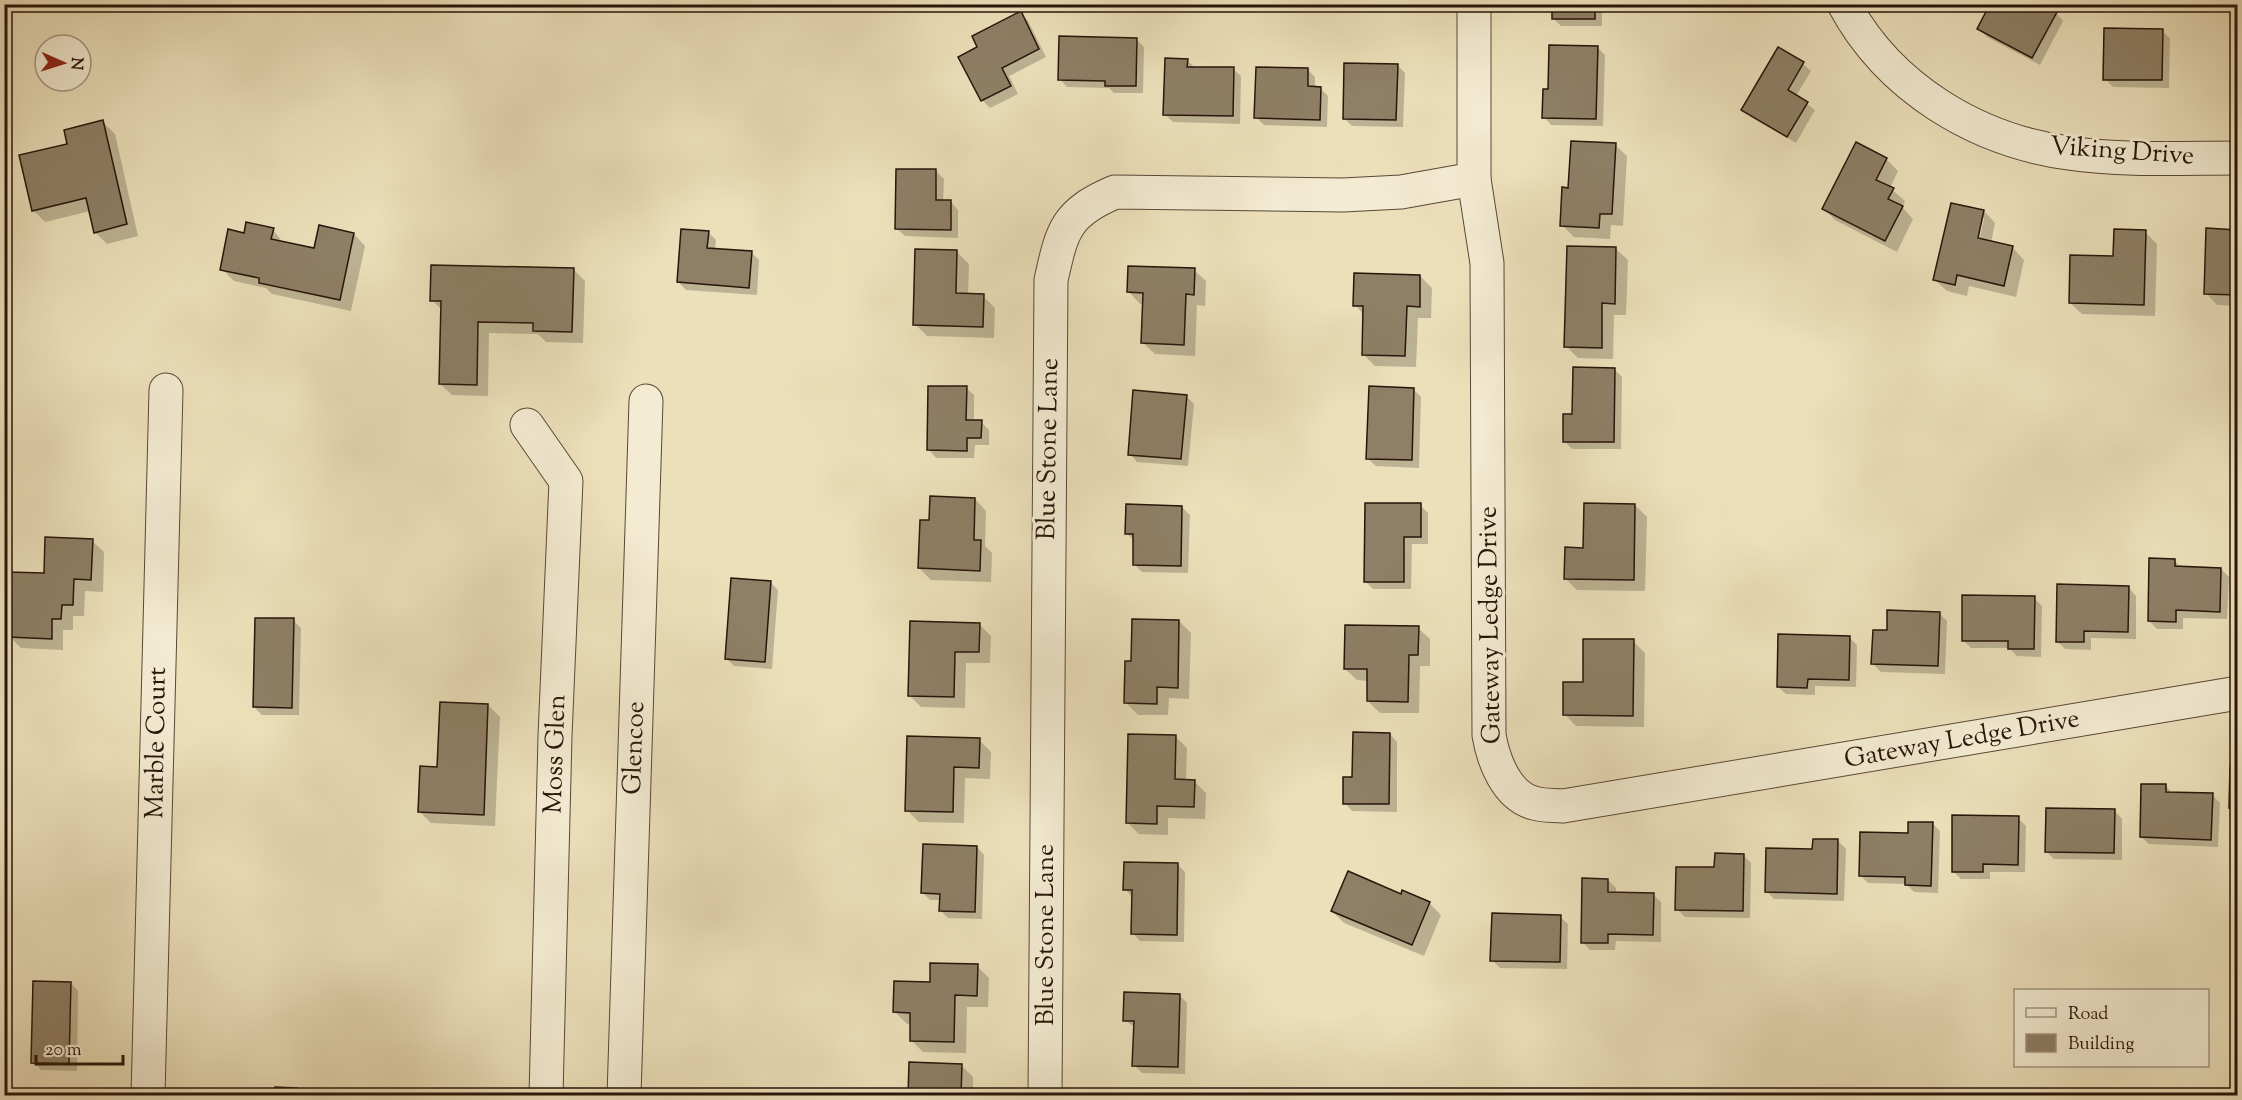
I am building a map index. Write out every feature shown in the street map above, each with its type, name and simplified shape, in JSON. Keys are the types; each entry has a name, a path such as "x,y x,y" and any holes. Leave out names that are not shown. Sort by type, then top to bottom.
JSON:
{"street":[{"name":"Gateway Ledge Drive","path":"1474,4 1474,179 1487,263 1489,735 1494,761 1510,787 1532,803 1563,806 2238,693"},
{"name":"Viking Drive","path":"1844,4 1873,48 1897,73 1946,112 1978,128 2006,138 2068,153 2238,158"},
{"name":"Blue Stone Lane","path":"1045,1095 1051,280 1060,236 1077,214 1097,200 1115,192 1343,195 1401,192 1474,179"},
{"name":"Marble Court","path":"148,1095 166,390"},
{"name":"Glencoe","path":"624,1095 646,401"},
{"name":"Moss Glen","path":"527,425 566,481 555,736 546,1095"}],"building":[{"path":"1552,4 1595,4 1595,19 1552,19"},
{"path":"1990,4 2043,4 2057,12 2032,58 1977,29"},
{"path":"1021,11 1039,49 1002,68 1011,86 981,101 958,57 977,47 972,36"},
{"path":"2104,28 2163,29 2162,80 2103,80"},
{"path":"1059,36 1137,38 1136,86 1105,86 1105,81 1058,80"},
{"path":"1549,45 1598,46 1596,119 1542,118 1543,89 1548,89"},
{"path":"1778,47 1804,62 1788,90 1808,102 1787,137 1741,110"},
{"path":"1165,58 1188,59 1187,67 1234,67 1233,116 1163,115"},
{"path":"1344,63 1398,64 1396,120 1343,119"},
{"path":"1256,67 1308,68 1308,86 1321,87 1320,120 1254,118"},
{"path":"103,120 127,224 94,233 86,198 32,211 19,155 67,144 64,130"},
{"path":"1571,141 1616,143 1612,214 1600,214 1599,228 1560,226 1562,187 1568,188"},
{"path":"1856,142 1887,158 1876,180 1894,188 1888,199 1903,206 1885,241 1822,209"},
{"path":"896,169 936,169 936,200 951,200 951,230 895,229"},
{"path":"1951,203 1984,210 1978,238 2013,246 2004,286 1957,275 1955,285 1933,280"},
{"path":"246,222 274,228 271,239 314,248 319,225 354,233 340,300 259,283 259,278 220,270 228,229 244,233"},
{"path":"2206,228 2237,230 2238,295 2204,294"},
{"path":"681,229 709,231 707,248 752,251 749,288 677,282"},
{"path":"2114,229 2146,230 2144,305 2069,303 2070,255 2113,256"},
{"path":"1567,246 1616,247 1615,304 1602,303 1602,348 1564,347"},
{"path":"915,249 957,250 956,293 984,294 983,327 913,325"},
{"path":"431,265 574,268 572,332 533,331 533,323 478,322 477,385 439,384 441,301 430,301"},
{"path":"1128,266 1195,268 1194,295 1186,294 1184,345 1141,343 1143,293 1127,292"},
{"path":"1354,273 1420,275 1420,307 1407,306 1405,356 1362,355 1363,306 1353,306"},
{"path":"1573,367 1615,368 1614,442 1563,442 1563,414 1572,414"},
{"path":"928,386 967,386 966,420 982,420 981,438 967,438 967,451 927,450"},
{"path":"1369,386 1414,388 1412,460 1366,459"},
{"path":"1133,390 1187,395 1181,459 1128,455"},
{"path":"930,496 975,498 974,540 981,540 980,571 918,568 920,520 929,520"},
{"path":"1365,503 1421,503 1421,537 1404,537 1404,582 1364,582"},
{"path":"1584,503 1635,504 1634,580 1564,579 1565,547 1583,548"},
{"path":"1126,504 1182,506 1181,566 1133,565 1133,534 1125,534"},
{"path":"45,537 93,539 91,580 74,579 73,605 62,605 61,619 52,619 52,639 8,637 4,591 8,591 8,572 44,573"},
{"path":"2149,558 2175,559 2175,566 2221,568 2220,612 2176,610 2176,622 2148,621"},
{"path":"731,578 771,581 765,662 725,659"},
{"path":"2057,584 2129,586 2128,632 2084,631 2084,642 2056,642"},
{"path":"1962,595 2035,596 2034,649 2008,649 2008,641 1962,641"},
{"path":"1887,610 1940,612 1938,666 1871,664 1873,630 1887,630"},
{"path":"255,618 294,618 292,708 253,707"},
{"path":"1132,619 1179,620 1178,688 1157,687 1157,704 1124,703 1125,661 1131,661"},
{"path":"910,621 980,623 979,652 955,652 954,697 908,696"},
{"path":"1345,625 1419,626 1418,655 1409,655 1408,702 1367,701 1367,669 1344,669"},
{"path":"1778,634 1850,636 1849,680 1808,679 1807,688 1777,687"},
{"path":"1583,639 1634,639 1633,716 1563,715 1563,682 1583,682"},
{"path":"440,702 488,704 484,815 418,812 420,766 437,767"},
{"path":"1353,732 1390,733 1389,804 1343,804 1343,777 1352,777"},
{"path":"1128,734 1176,735 1175,779 1195,780 1194,807 1157,806 1157,824 1126,823"},
{"path":"907,736 980,738 979,768 954,767 953,812 905,811"},
{"path":"2230,767 2238,767 2238,808 2229,808"},
{"path":"2141,784 2166,784 2166,792 2213,793 2211,840 2140,837"},
{"path":"2046,808 2115,809 2114,853 2045,852"},
{"path":"1952,815 2019,816 2018,865 1983,864 1983,872 1952,872"},
{"path":"1908,822 1933,822 1931,886 1905,885 1905,877 1859,876 1860,832 1908,833"},
{"path":"1813,839 1838,839 1837,894 1765,892 1766,848 1812,849"},
{"path":"923,844 977,846 975,912 939,911 940,894 921,893"},
{"path":"1715,853 1744,854 1743,911 1675,910 1676,867 1714,867"},
{"path":"1124,862 1178,863 1177,935 1131,934 1132,890 1123,890"},
{"path":"1348,871 1401,894 1402,890 1430,902 1412,945 1331,911"},
{"path":"1582,878 1608,879 1608,892 1654,893 1653,935 1608,934 1608,943 1581,943"},
{"path":"1492,913 1561,915 1560,962 1490,961"},
{"path":"930,963 978,964 977,996 955,995 954,1042 910,1041 910,1013 893,1012 894,981 930,982"},
{"path":"33,981 71,982 69,1064 31,1063"},
{"path":"1124,992 1180,994 1178,1067 1132,1066 1134,1021 1123,1021"},
{"path":"909,1062 962,1064 961,1096 908,1096"},
{"path":"275,1087 297,1088 297,1096 241,1096 241,1092 274,1094"}]}
